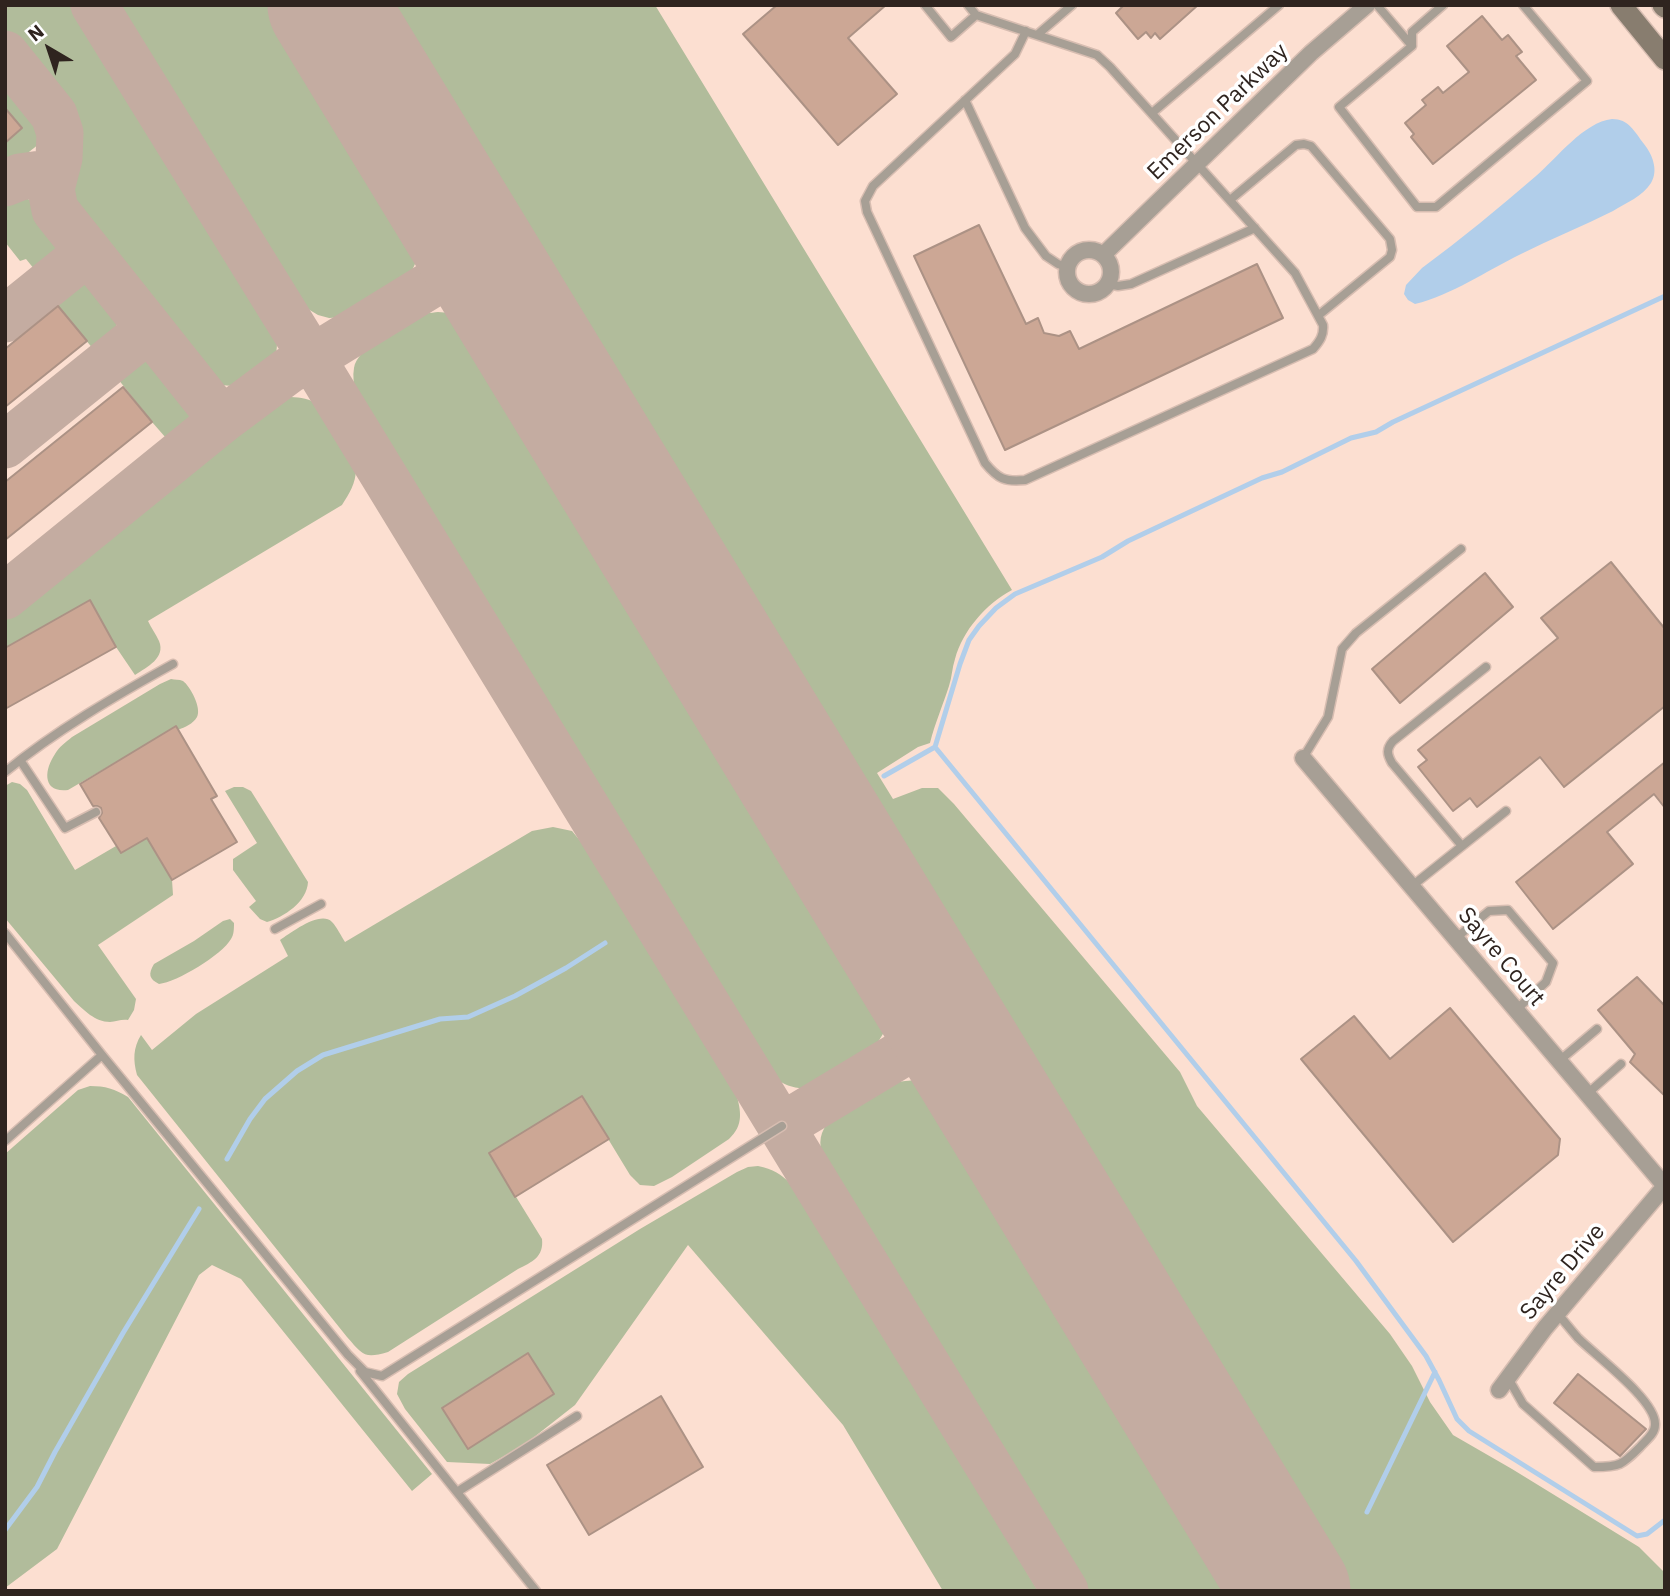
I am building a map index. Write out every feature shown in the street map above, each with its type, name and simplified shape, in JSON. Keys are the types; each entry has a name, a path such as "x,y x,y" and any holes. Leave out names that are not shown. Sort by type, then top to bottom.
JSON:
{"main road":[{"path":"1621,5 1665,59"}],"street":[{"name":"Emerson Parkway","path":"1103,255 1311,53 1367,5"},
{"path":"1083,250 1096,250 1103,255 1112,269 1107,284 1096,293 1090,294 1072,285 1068,279 1067,267 1073,256 1083,250"},
{"name":"Sayre Court","path":"1303,758 1665,1186"},
{"name":"Sayre Drive","path":"1504,1384 1557,1313 1665,1186"}],"lane":[{"path":"925,5 951,37 976,15"},
{"path":"968,5 976,15 1027,31 1097,55 1198,163 1295,273 1319,315 1324,332 1313,349 1025,481 1014,481 1003,480 985,463 867,212 865,201 873,186 1015,54 1027,31"},
{"path":"1037,35 1072,5"},
{"path":"1152,113 1279,5"},
{"path":"1377,5 1412,46"},
{"path":"1412,46 1412,32 1443,5"},
{"path":"1412,46 1339,107 1417,206 1436,207 1587,81 1523,5"},
{"path":"965,100 1025,228 1046,256 1067,267"},
{"path":"1230,200 1296,145 1304,144 1311,146 1390,239 1390,257 1319,315"},
{"path":"1107,284 1132,284 1255,228"},
{"path":"1303,758 1328,717 1342,649 1356,633 1461,549"},
{"path":"5,772 104,704 173,664"},
{"path":"1462,845 1392,763 1388,747 1486,667"},
{"path":"20,760 65,828 96,812"},
{"path":"1412,886 1506,811"},
{"path":"275,929 321,904"},
{"path":"1456,938 1489,911 1507,910 1553,964 1546,982 1516,1010"},
{"path":"5,933 536,1591"},
{"path":"1559,1060 1597,1029"},
{"path":"5,1141 102,1055"},
{"path":"1587,1094 1621,1064"},
{"path":"348,1355 365,1372 382,1376 782,1126"},
{"path":"1504,1384 1594,1467 1624,1464 1654,1432 1656,1423 1650,1407 1578,1338 1557,1313"},
{"path":"457,1492 577,1416"}],"green space":[{"path":"5,5 79,5 276,329 275,357 258,378 240,385 222,385 213,382 200,371 80,218 72,205 68,181 75,131 58,105 5,39"},
{"path":"112,5 288,5 388,169 419,226 419,250 408,279 390,293 344,317 329,318 308,309 227,198"},
{"path":"359,5 655,5 1012,590 985,610 964,638 930,743 918,747 877,773 893,799 922,788 938,788 954,804 1180,1072 1197,1106 1390,1334 1453,1435 1639,1547 1665,1573 1665,1591 1326,1591"},
{"path":"5,79 27,92 39,107 46,124 44,138 39,144 21,159 9,163 5,163 5,143 22,128 5,108"},
{"path":"12,195 30,200 57,236 59,254 39,275 26,259 20,261 5,242 5,197"},
{"path":"91,281 116,319 117,325 113,334 94,350 51,298 68,283"},
{"path":"438,312 461,316 482,326 878,973 890,1008 885,1030 876,1045 822,1083 798,1088 775,1078 594,795 362,418 354,368 362,353 379,337 408,319"},
{"path":"140,358 152,360 194,413 194,429 173,446 118,379 122,372"},
{"path":"284,397 312,401 324,412 345,443 355,463 356,474 342,505 148,621 159,641 160,652 150,665 135,675 116,647 5,648 5,620"},
{"path":"171,679 183,681 192,692 198,708 193,722 178,730 176,727 68,790 53,788 47,773 51,760 65,743"},
{"path":"12,782 27,790 75,870 116,846 121,853 147,838 172,880 173,895 98,945 136,999 128,1020 105,1021 86,1012 5,918 5,786"},
{"path":"234,787 251,791 308,882 304,896 294,908 267,922 260,919 249,907 256,901 233,870 233,859 257,843 225,791"},
{"path":"553,827 572,831 582,843 736,1093 739,1123 729,1139 654,1186 640,1185 630,1175 582,1096 489,1153 542,1239 539,1255 388,1352 364,1354 347,1337 137,1075 134,1059 136,1045 141,1035 152,1050 196,1014 288,956 280,940 306,924 327,919 334,924 345,942 532,831"},
{"path":"230,919 234,923 232,937 209,960 167,982 159,984 151,978 154,964"},
{"path":"916,1080 943,1091 964,1113 1254,1591 1087,1591 823,1156 820,1142 822,1133 837,1114 882,1087"},
{"path":"90,1086 110,1088 128,1097 432,1474 412,1491 241,1279 212,1265 199,1275 57,1549 5,1588 5,1154 78,1090"},
{"path":"758,1166 777,1172 783,1177 810,1212 1038,1591 943,1591 843,1425 688,1245 575,1405 524,1445 490,1464 447,1462 405,1409 397,1394 399,1382 408,1374 640,1229 737,1172"}],"water":[{"path":"1612,119 1623,121 1631,127 1652,157 1653,178 1644,192 1613,211 1521,254 1456,289 1415,304 1408,300 1404,294 1406,285 1422,268 1508,200 1581,134"}],"building":[{"path":"777,5 886,5 848,38 897,94 838,145 743,34"},
{"path":"1124,5 1198,5 1160,39 1155,33 1151,38 1146,32 1138,39 1116,13"},
{"path":"1482,16 1502,40 1508,35 1522,52 1516,56 1536,80 1433,164 1411,137 1414,134 1405,123 1426,105 1422,100 1438,87 1443,93 1469,72 1447,46"},
{"path":"5,108 22,128 5,143"},
{"path":"979,225 1026,324 1038,318 1044,333 1059,336 1070,331 1079,349 1257,264 1283,318 1005,450 914,256"},
{"path":"58,306 87,341 5,407 5,349"},
{"path":"123,387 152,422 5,540 5,482"},
{"path":"1611,562 1665,629 1665,706 1564,787 1540,757 1477,807 1470,798 1453,811 1418,767 1427,760 1418,750 1558,638 1541,618"},
{"path":"1485,573 1513,607 1400,703 1372,669"},
{"path":"90,600 116,647 5,709 5,648"},
{"path":"176,726 217,796 211,799 237,842 172,880 147,838 121,853 99,818 101,808 93,806 80,784"},
{"path":"1665,762 1665,808 1654,794 1607,832 1633,864 1553,929 1516,882"},
{"path":"1637,977 1665,1006 1665,1096 1630,1062 1635,1054 1598,1010"},
{"path":"1450,1008 1560,1139 1558,1155 1453,1242 1301,1059 1354,1016 1390,1059"},
{"path":"582,1096 609,1139 515,1197 489,1153"},
{"path":"528,1353 554,1394 468,1449 442,1408"},
{"path":"1578,1374 1646,1429 1620,1456 1554,1403"},
{"path":"661,1396 703,1467 589,1535 547,1465"}],"waterway":[{"path":"884,776 935,747 969,640 996,608 1015,594 1102,557 1128,541 1351,438 1376,432 1665,296"},
{"path":"935,747 1356,1261 1426,1356 1457,1419 1469,1431 1637,1536 1647,1534 1665,1520"},
{"path":"227,1159 265,1099 297,1071 323,1055 440,1019 468,1017 515,996 605,943"},
{"path":"5,1530 37,1487 123,1333 199,1209"},
{"path":"1367,1512 1435,1372"}],"taxiway":[{"path":"94,5 1065,1591"},
{"path":"5,54 54,115 60,133 59,158 51,189 55,210 222,420 289,370 479,255"},
{"path":"5,183 20,177 55,172"},
{"path":"5,319 88,252"},
{"path":"5,445 149,329"},
{"path":"5,596 222,420"},
{"path":"782,1126 948,1026"}],"runway":[{"path":"327,5 1291,1591"}]}
